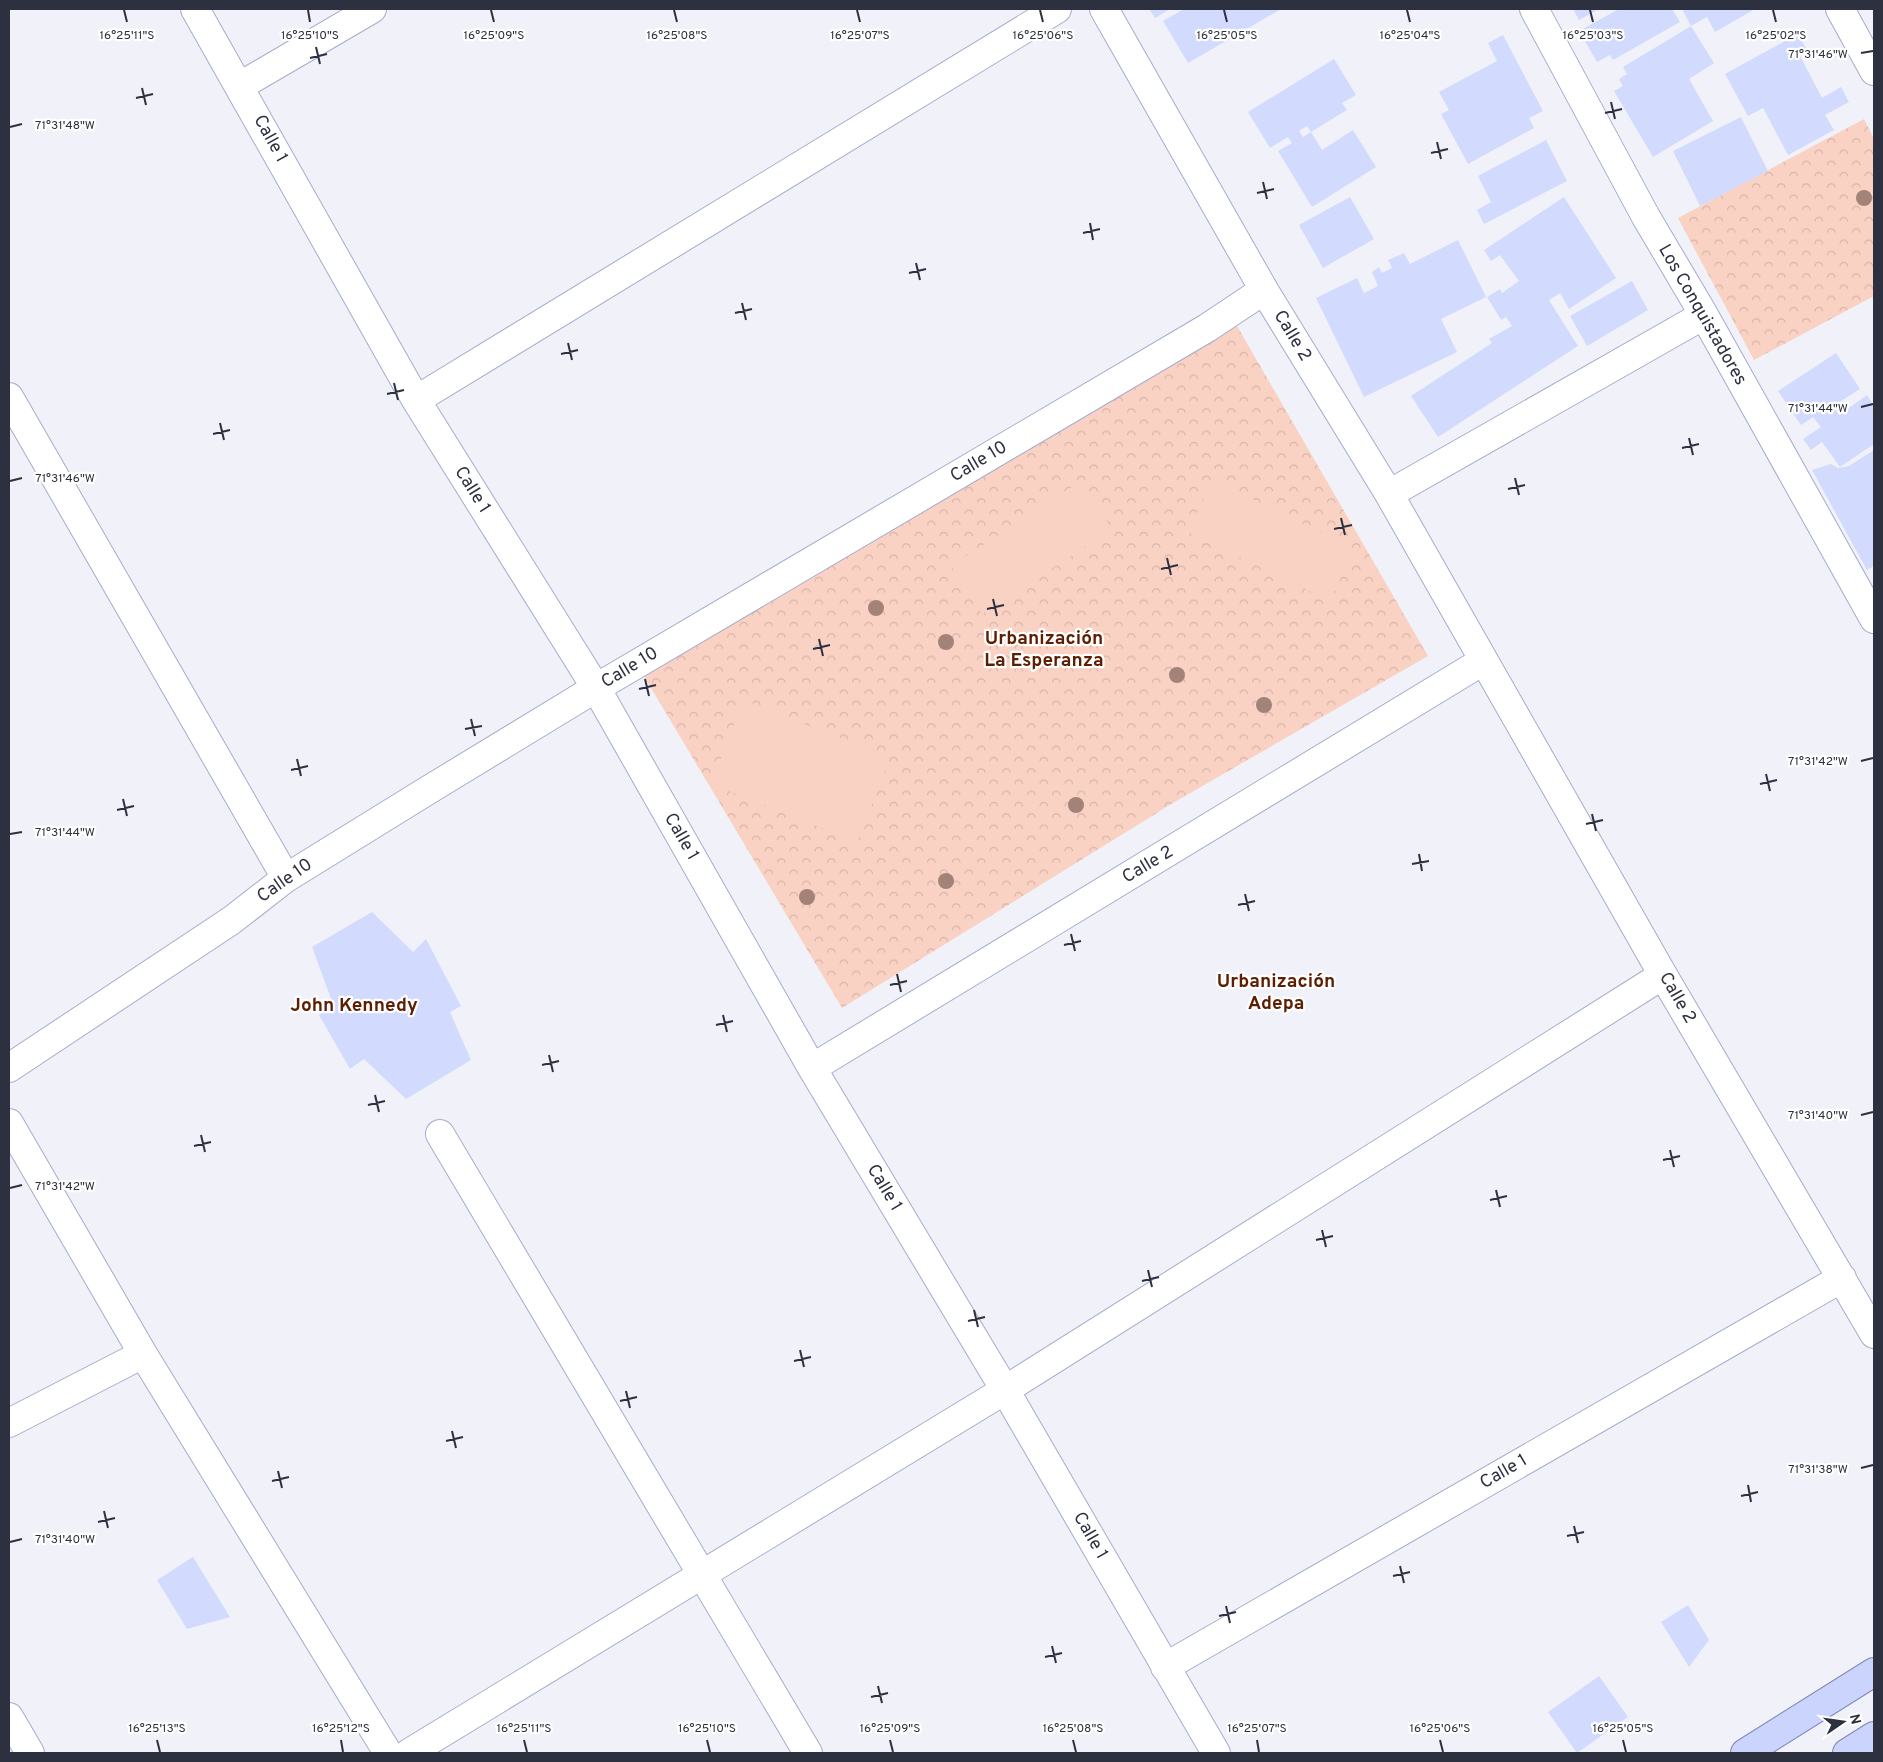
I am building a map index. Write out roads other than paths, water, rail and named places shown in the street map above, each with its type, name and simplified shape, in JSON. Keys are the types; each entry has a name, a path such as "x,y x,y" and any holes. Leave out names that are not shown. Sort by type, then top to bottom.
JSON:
{"main road":[{"path":"1745,1753 1874,1672"},
{"path":"1847,1753 1874,1736"}],"street":[{"name":"Calle 1","path":"195,9 416,400 596,688 812,1068 1005,1390 1216,1753"},
{"path":"240,86 372,9"},
{"path":"416,400 1057,9"},
{"name":"Calle 2","path":"1104,9 1264,290 1389,494 1663,975 1874,1334"},
{"name":"Los Conquistadores","path":"1534,9 1646,217 1704,315 1874,619"},
{"path":"1840,9 1873,64"},
{"name":"Calle 10","path":"9,1068 232,920 286,878 596,688 1207,328 1264,290"},
{"path":"1389,494 1704,315"},
{"path":"9,397 286,878"},
{"name":"Calle 2","path":"812,1068 1483,661"},
{"path":"409,1753 1005,1390 1663,975"},
{"path":"9,1123 142,1354 388,1753"},
{"path":"440,1134 808,1753"},
{"name":"Calle 1","path":"1165,1667 1842,1278"},
{"path":"9,1423 142,1354"},
{"path":"9,1717 30,1753"}],"district":[{"name":"Urbanización La Esperanza","path":"1044,650"},
{"name":"Urbanización Adepa","path":"1276,993"},
{"name":"John Kennedy","path":"354,1006"}]}
